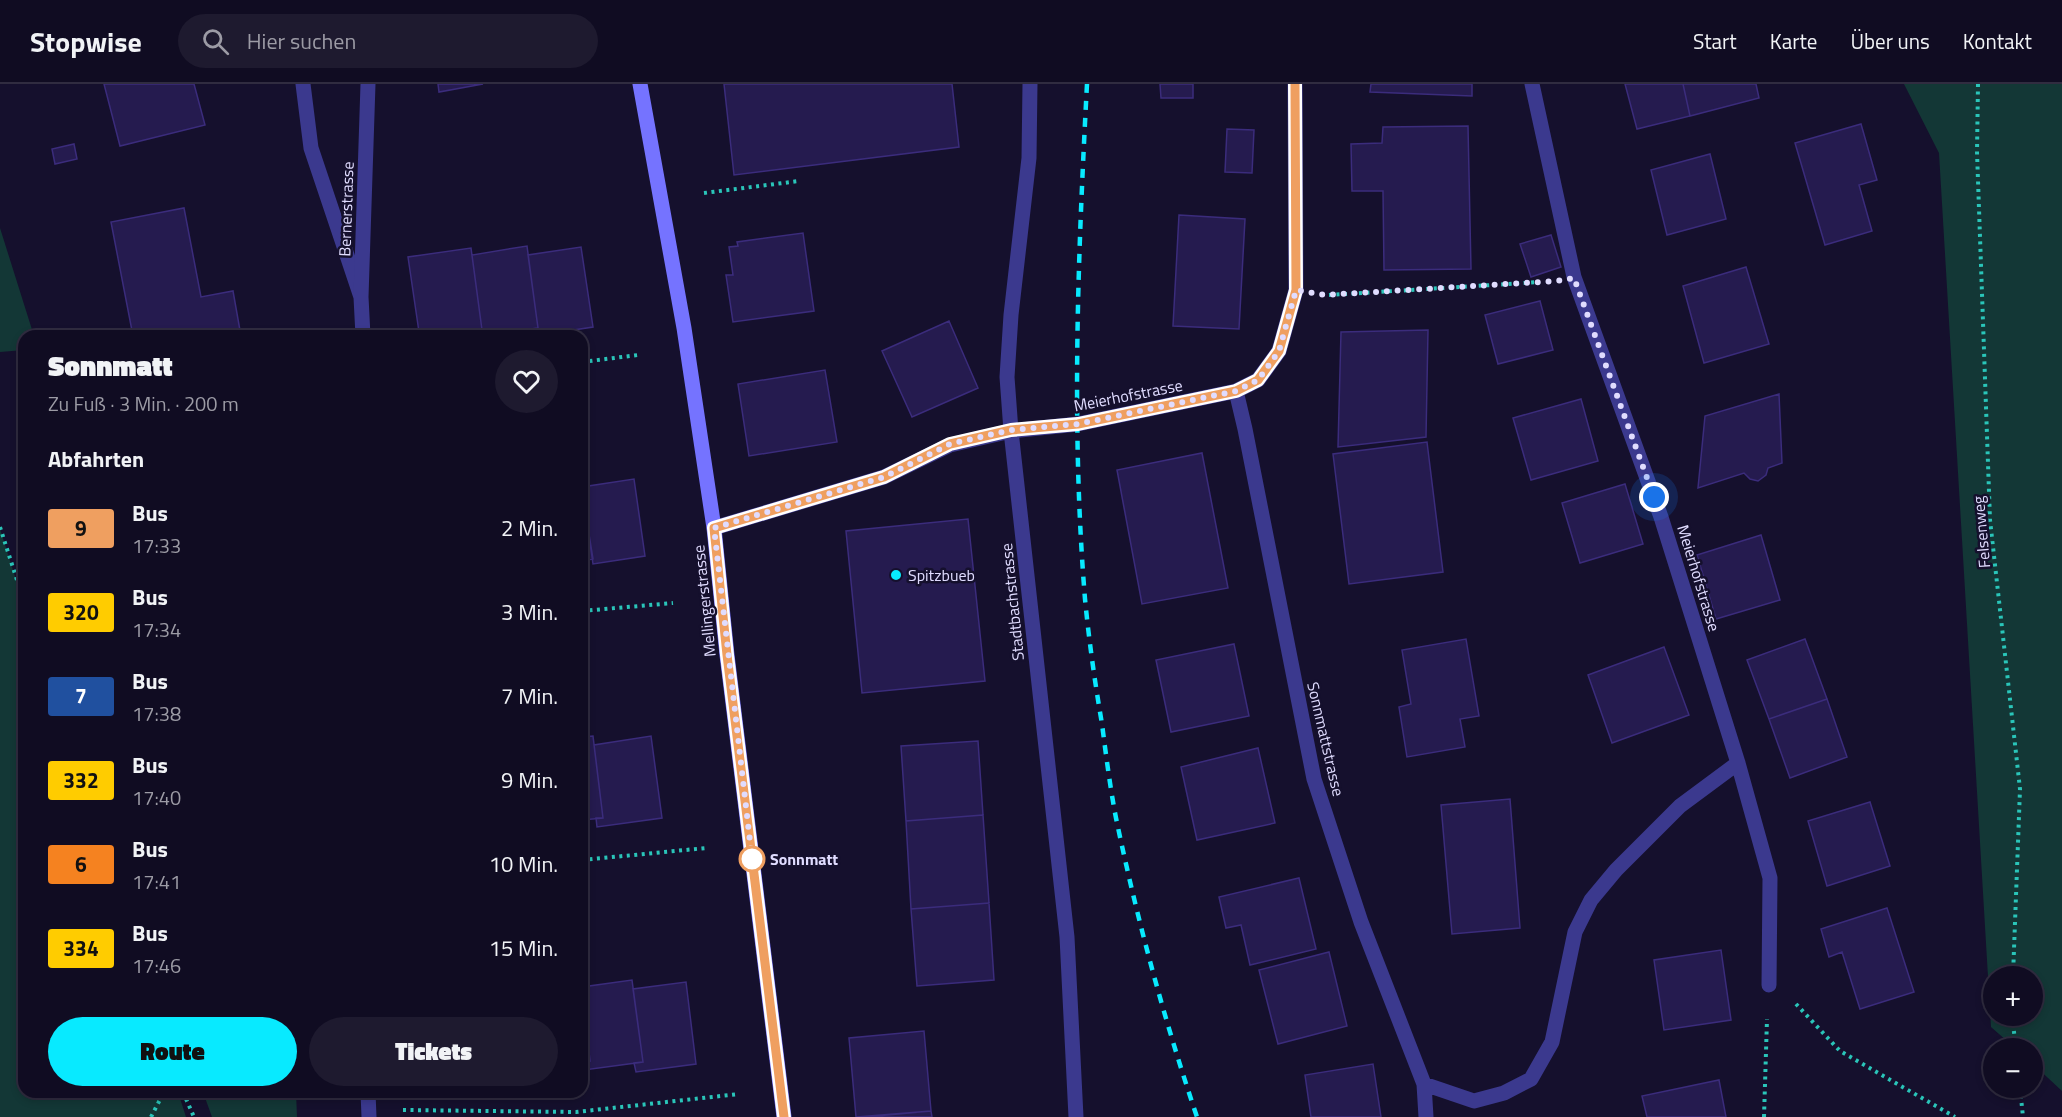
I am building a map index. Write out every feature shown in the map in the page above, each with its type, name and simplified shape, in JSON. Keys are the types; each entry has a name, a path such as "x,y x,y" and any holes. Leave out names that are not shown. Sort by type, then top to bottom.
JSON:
{"main road":[{"name":"Mellingerstrasse","path":"640,84 684,328 714,528 727,655 784,1117"}],"street":[{"path":"303,84 311,147 361,297"},
{"name":"Bernerstrasse","path":"363,330 361,297 368,84"},
{"name":"Stadtbachstrasse","path":"1030,84 1029,158 1011,315 1007,377 1067,937 1076,1117"},
{"name":"Meierhofstrasse","path":"714,528 884,477 950,444 1011,430 1078,424 1236,391 1258,380 1279,351 1296,290 1295,84"},
{"name":"Meierhofstrasse","path":"1532,84 1574,278 1661,517 1738,763 1770,878 1769,985"},
{"name":"Sonnmattstrasse","path":"1236,391 1314,779 1361,922 1424,1084 1426,1117"},
{"path":"1424,1084 1474,1101 1503,1093 1531,1079 1552,1042 1575,932 1591,900 1616,870 1680,806 1738,763"},
{"path":"368,1098 369,1113"}],"path":[{"name":"Felsenweg","path":"1978,84 1977,152 1990,520 2020,789 2013,966"},
{"path":"705,193 799,181"},
{"path":"1296,290 1325,295 1557,281 1574,278"},
{"path":"588,361 638,355"},
{"path":"0,527 18,583"},
{"path":"588,610 673,603"},
{"path":"588,859 706,848"},
{"path":"1764,1117 1769,985 1784,992 1840,1051 1955,1117"},
{"path":"369,1113 576,1112 739,1094"},
{"path":"151,1117 161,1098"},
{"path":"186,1098 194,1117"},
{"path":"2021,1098 2023,1117"}],"green space":[{"path":"1904,84 2062,84 2062,1091 2043,1073 2043,1038 2004,1038 1991,1027 2043,1026 2043,966 1987,966 1939,153"},
{"path":"0,228 32,330 18,330 18,350 0,352"},
{"path":"0,529 18,586 18,1098 180,1098 186,1117 0,1117"},
{"path":"205,1098 296,1098 297,1117 212,1117"}],"building":[{"path":"104,84 194,84 205,125 120,146"},
{"path":"438,84 483,84 439,92"},
{"path":"724,84 952,84 959,147 734,175"},
{"path":"1160,84 1193,84 1193,98 1161,98"},
{"path":"1371,84 1472,84 1472,96 1370,92"},
{"path":"1625,84 1683,84 1690,116 1637,129"},
{"path":"1683,84 1756,84 1759,98 1690,116"},
{"path":"1861,124 1877,180 1859,185 1872,231 1825,245 1795,143"},
{"path":"1468,126 1471,269 1384,270 1383,191 1352,191 1351,144 1382,143 1383,127"},
{"path":"1227,129 1254,130 1252,173 1225,172"},
{"path":"74,144 77,159 55,164 52,149"},
{"path":"1710,154 1726,219 1667,235 1651,170"},
{"path":"184,208 201,297 233,291 240,330 132,330 111,222"},
{"path":"1179,215 1245,219 1239,329 1173,326"},
{"path":"803,233 814,311 733,322 726,275 733,275 729,247 738,246 737,242"},
{"path":"1551,235 1561,267 1531,277 1520,244"},
{"path":"527,246 538,328 482,330 472,255"},
{"path":"581,247 593,327 573,330 532,330 538,328 528,255"},
{"path":"471,248 482,330 419,330 408,257"},
{"path":"1746,267 1769,344 1704,363 1683,286"},
{"path":"1540,301 1553,350 1498,364 1485,315"},
{"path":"949,321 978,388 912,417 882,351"},
{"path":"1428,330 1426,437 1338,447 1341,332"},
{"path":"825,370 837,442 749,456 738,384"},
{"path":"1779,394 1782,463 1768,468 1766,475 1758,481 1750,479 1744,473 1698,488 1705,416"},
{"path":"1581,399 1598,461 1531,480 1513,418"},
{"path":"1427,442 1443,572 1349,584 1333,454"},
{"path":"1202,453 1228,588 1142,604 1117,470"},
{"path":"634,479 645,556 593,564 588,529 588,486"},
{"path":"1625,484 1643,544 1580,563 1562,503"},
{"path":"968,519 985,681 862,693 846,531"},
{"path":"588,528 593,559 588,560"},
{"path":"1761,535 1780,600 1716,619 1697,555"},
{"path":"1466,639 1479,716 1460,719 1465,747 1407,757 1399,707 1411,704 1402,650"},
{"path":"1805,639 1827,699 1769,719 1747,660"},
{"path":"1234,644 1249,716 1171,732 1156,660"},
{"path":"1664,647 1689,715 1612,743 1588,675"},
{"path":"1827,699 1847,757 1790,778 1769,719"},
{"path":"588,736 593,736 603,818 588,819"},
{"path":"651,736 662,818 597,827 596,818 603,818 594,745"},
{"path":"978,741 983,815 906,821 901,746"},
{"path":"1258,748 1275,823 1197,840 1181,767"},
{"path":"1510,799 1520,928 1452,934 1441,805"},
{"path":"1870,802 1890,866 1827,886 1808,821"},
{"path":"983,815 989,903 911,909 906,821"},
{"path":"1299,878 1316,949 1250,965 1241,925 1226,928 1219,897"},
{"path":"989,903 994,980 917,986 911,909"},
{"path":"1887,908 1914,992 1860,1009 1842,952 1829,957 1821,929"},
{"path":"1721,950 1731,1020 1664,1030 1654,960"},
{"path":"1329,952 1347,1026 1278,1044 1259,970"},
{"path":"632,980 643,1062 588,1069 588,1061 590,1061 588,986"},
{"path":"686,982 696,1064 636,1072 634,1063 643,1062 633,989"},
{"path":"924,1031 931,1111 856,1117 849,1038"},
{"path":"1373,1064 1381,1117 1311,1117 1305,1075"},
{"path":"1719,1080 1726,1117 1647,1117 1642,1096"},
{"path":"931,1111 932,1117 866,1117"}],"railway":[{"path":"1087,84 1079,277 1077,406 1081,535 1092,662 1110,783 1124,856 1162,1006 1197,1117"}],"bus line":[{"name":"9","path":"784,1117 727,655 714,528 884,477 950,444 1011,430 1078,424 1236,391 1258,380 1279,351 1296,290 1295,84"}],"place":[{"name":"Spitzbueb","path":"896,575"},
{"name":"Sonnmatt","path":"752,859"}],"route":[{"path":"752,859 714,528 884,477 950,444 1011,430 1078,424 1236,391 1258,380 1279,351 1296,290 1325,295 1557,281 1574,278 1654,497"}]}
